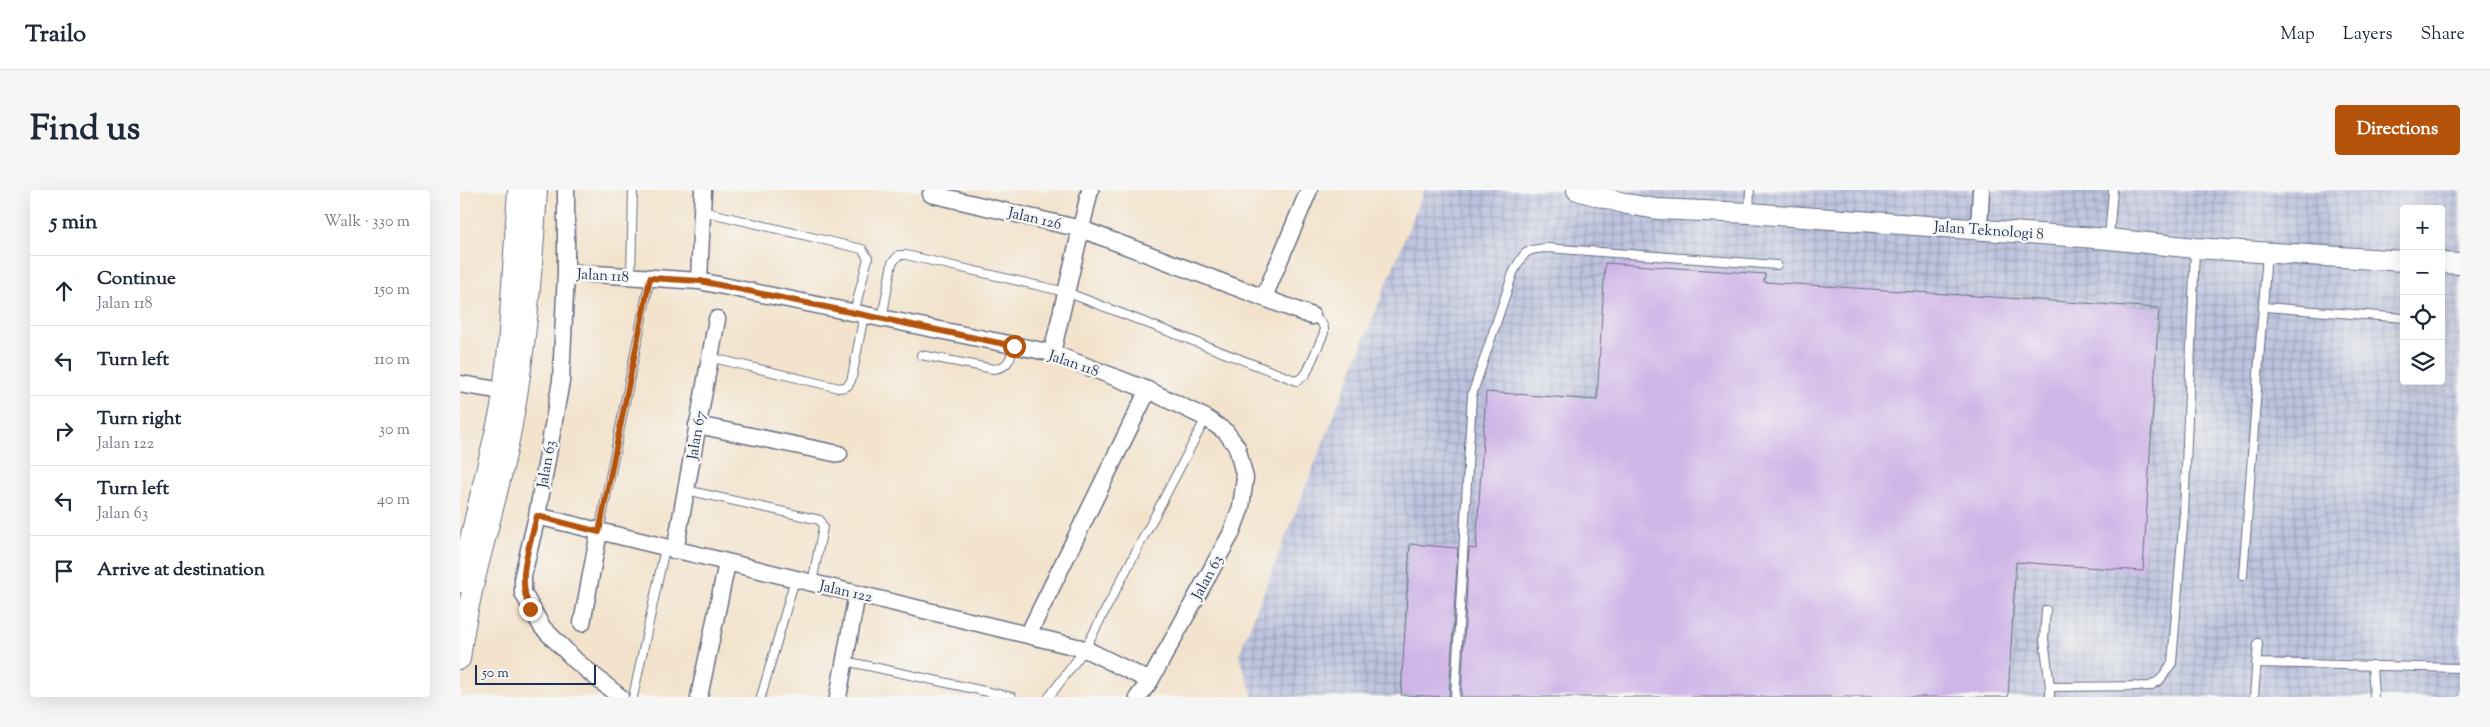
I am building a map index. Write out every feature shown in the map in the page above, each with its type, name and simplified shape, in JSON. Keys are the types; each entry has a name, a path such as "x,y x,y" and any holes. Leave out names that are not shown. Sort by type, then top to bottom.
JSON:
{"street":[{"path":"460,659 464,626 511,432 508,349 518,190"},
{"path":"460,582 501,408 510,392 531,285 537,190"},
{"name":"Jalan 63","path":"566,190 566,272 561,381 537,516 523,575 524,594 530,609 542,628 569,654 620,697"},
{"path":"700,281 703,190"},
{"path":"1052,354 1090,190"},
{"path":"1264,297 1309,190"},
{"name":"Jalan Teknologi 8","path":"1577,190 1627,204 1657,209 1749,213 1979,229 2195,248 2400,261"},
{"path":"1979,229 1981,190"},
{"name":"Jalan 126","path":"931,194 1081,229 1312,316"},
{"path":"2445,263 2460,264"},
{"name":"Jalan 118","path":"566,272 700,281 1052,354 1148,390 1206,418 1226,432 1238,447"},
{"name":"Jalan 67","path":"670,549 686,490 717,319"},
{"path":"460,384 510,392"},
{"path":"1028,635 1148,390"},
{"path":"698,425 839,454"},
{"name":"Jalan 63","path":"1138,697 1150,680 1231,534 1241,507 1245,478 1238,447"},
{"name":"Jalan 122","path":"537,516 1085,650 1150,680"},
{"path":"582,623 599,532"},
{"path":"699,697 727,563"},
{"path":"838,697 857,594"}],"lane":[{"path":"631,276 632,190"},
{"path":"1749,213 1750,190"},
{"path":"2108,239 2113,190"},
{"path":"702,211 862,249 868,258 852,377 850,385 846,388 839,388 710,358"},
{"path":"1455,697 1472,395 1513,273 1523,254 1533,249 1547,248 1777,264"},
{"path":"2050,687 2150,686 2160,680 2172,663 2184,513 2195,248"},
{"path":"2243,576 2267,253"},
{"path":"882,319 892,263 899,256 1066,292 1297,381 1306,374 1324,333 1324,327 1320,321 1312,316"},
{"path":"599,532 650,278"},
{"path":"2264,308 2400,318"},
{"path":"921,355 994,369 1003,368 1009,363 1014,346"},
{"path":"1048,697 1085,650 1206,418"},
{"path":"686,490 820,520 823,527 812,583"},
{"path":"633,697 670,549"},
{"path":"762,697 795,579"},
{"path":"2046,610 2044,639 2050,697"},
{"path":"2254,697 2258,643"},
{"path":"845,661 1012,697"},
{"path":"2256,663 2460,668"},
{"path":"2372,665 2374,697"}],"shaded area":[{"path":"1424,190 2460,190 2460,697 2008,697 2016,562 2143,570 2159,308 1777,411 1486,393 1467,697 1253,697 1239,654"}],"building":[{"path":"1605,263 1765,274 1764,282 2159,308 2143,571 2016,562 2008,697 1461,697 1469,548 1476,549 1486,392 1597,400"},
{"path":"1410,544 1458,548 1449,697 1401,695"}],"route":[{"path":"530,609 524,594 523,575 537,516 599,532 650,278 700,281 1014,346"}]}
